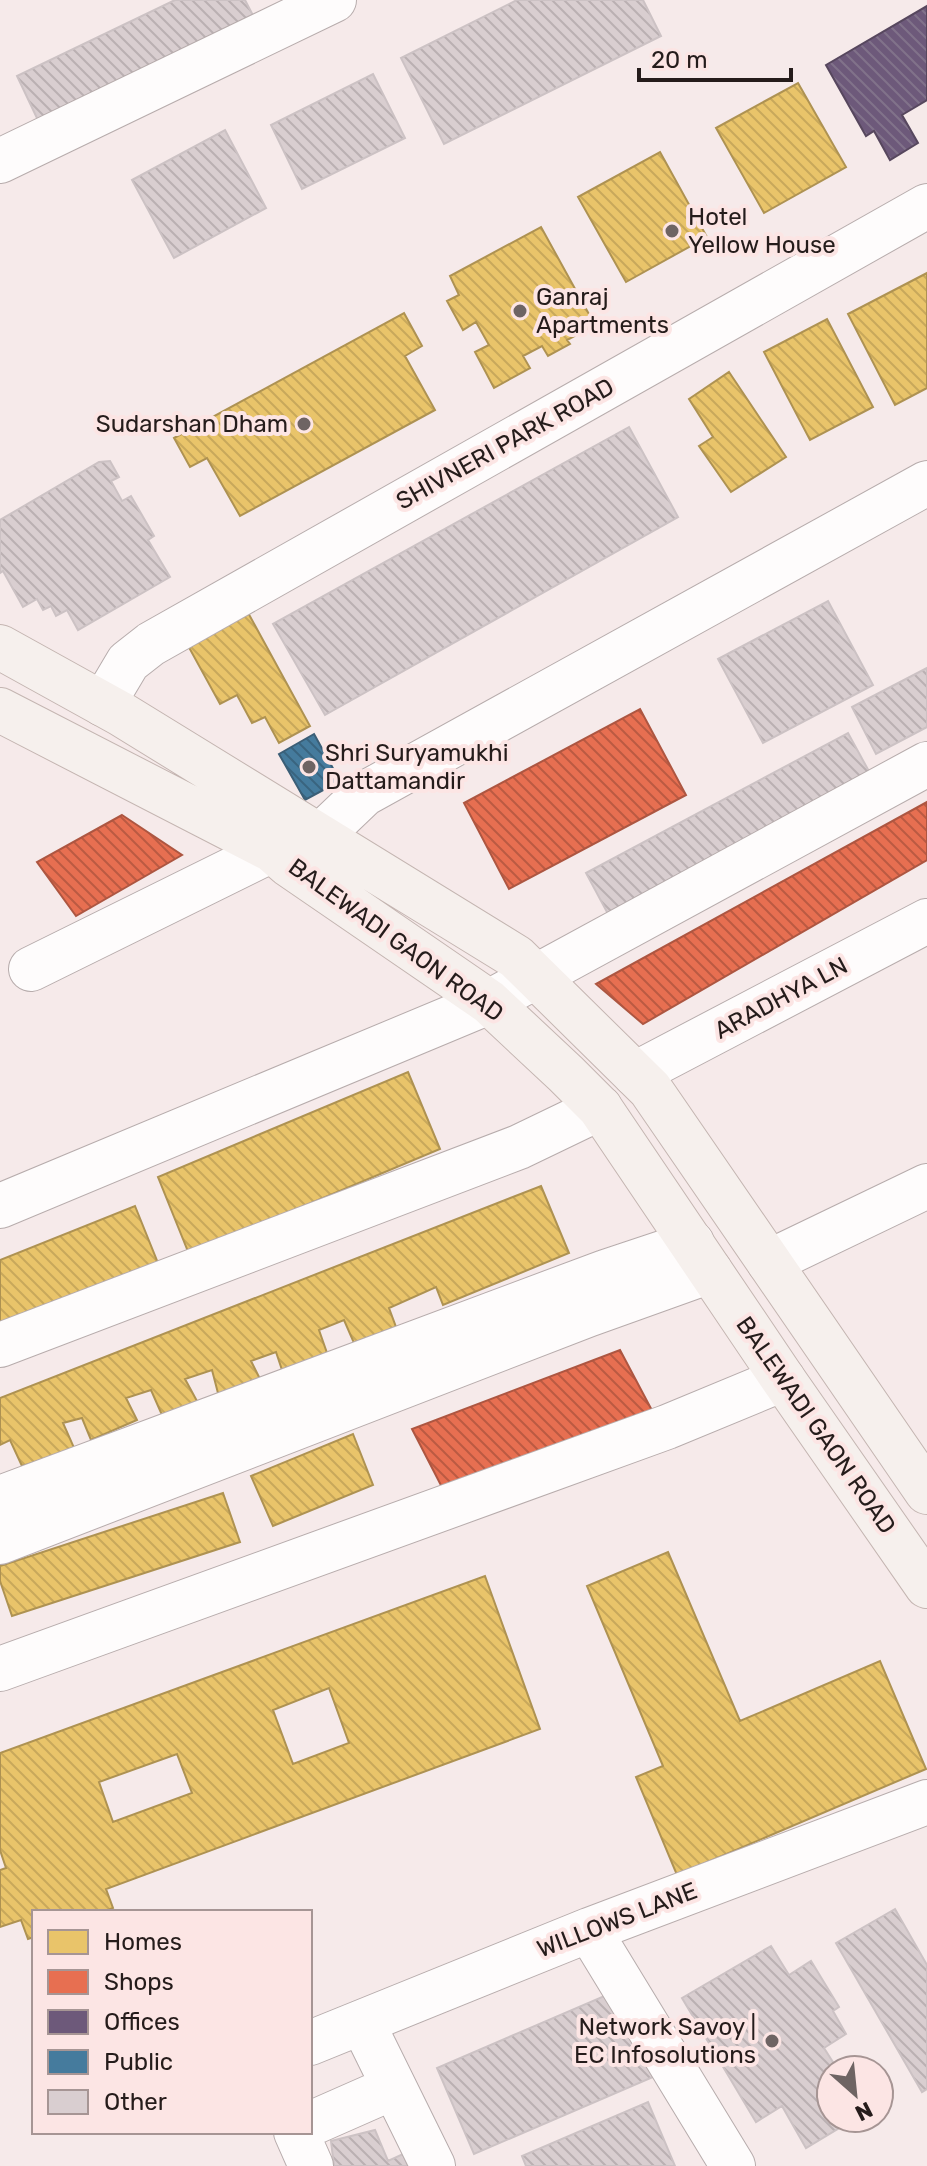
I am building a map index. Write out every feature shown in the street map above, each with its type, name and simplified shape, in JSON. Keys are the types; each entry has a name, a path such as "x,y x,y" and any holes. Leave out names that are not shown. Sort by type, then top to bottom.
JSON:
{"main road":[{"name":"BALEWADI GAON ROAD","path":"0,647 103,704 516,957 650,1089 927,1492"},
{"name":"BALEWADI GAON ROAD","path":"0,710 272,850 489,1002 566,1074 600,1108 927,1586"}],"street":[{"path":"0,161 334,0"},
{"name":"SHIVNERI PARK ROAD","path":"103,704 128,662 151,644 927,206"},
{"path":"320,836 364,794 927,483"},
{"path":"0,1206 489,1002 927,764"},
{"path":"31,969 272,850"},
{"name":"ARADHYA LN","path":"635,1074 927,921"},
{"path":"0,1345 519,1147 600,1108"},
{"path":"769,1262 927,1186"},
{"path":"0,1498 590,1278 701,1257"},
{"path":"0,1542 590,1314 701,1257"},
{"path":"0,1669 667,1427 783,1379"},
{"name":"WILLOWS LANE","path":"312,2042 589,1930 927,1802"},
{"path":"589,1930 733,2166"},
{"path":"362,2022 433,2166"},
{"path":"312,2123 394,2087"},
{"path":"297,2134 311,2166"}],"building: Homes":[{"path":"798,83 846,167 764,213 716,128"},
{"path":"660,152 707,237 626,282 578,197"},
{"name":"Ganraj Apartments","path":"541,227 595,325 567,340 570,344 548,356 542,346 523,356 530,368 494,388 475,352 489,345 476,322 463,330 447,301 459,295 450,276"},
{"path":"927,273 927,388 895,405 848,314"},
{"name":"Sudarshan Dham","path":"404,313 422,346 405,356 435,410 240,516 207,458 190,467 174,438"},
{"path":"827,319 873,407 810,440 764,352"},
{"path":"729,372 786,457 731,492 699,446 713,437 689,399"},
{"path":"246,609 310,726 279,743 265,717 252,723 237,695 220,704 186,642"},
{"path":"408,1072 440,1149 189,1254 158,1177"},
{"path":"541,1186 569,1253 443,1305 436,1287 389,1308 396,1327 354,1343 344,1320 319,1330 327,1353 283,1373 276,1352 251,1361 262,1383 219,1397 212,1370 185,1379 198,1403 162,1415 151,1390 126,1398 137,1420 91,1440 82,1418 63,1423 75,1450 22,1466 10,1440 0,1445 0,1398"},
{"path":"135,1206 162,1273 0,1336 0,1260"},
{"path":"353,1434 373,1485 273,1526 251,1476"},
{"path":"223,1493 240,1542 12,1616 0,1581 0,1566"},
{"path":"668,1552 740,1721 880,1661 926,1769 677,1875 636,1777 663,1766 587,1586"},
{"path":"485,1576 540,1729 106,1889 113,1908 108,1910 32,1910 32,1938 28,1939 21,1920 0,1927 0,1870 6,1868 0,1850 0,1753","holes":["329,1688 349,1743 293,1764 273,1710","177,1754 192,1793 113,1822 99,1782"]}],"building: Shops":[{"path":"640,709 686,795 509,889 464,803"},
{"path":"927,802 927,860 643,1024 596,984"},
{"path":"122,815 182,855 76,916 37,862"},
{"path":"620,1350 656,1418 446,1495 412,1429"}],"building: Offices":[{"path":"927,6 927,100 902,115 918,143 890,160 874,131 866,136 826,65"}],"building: Public":[{"name":"Shri Suryamukhi Dattamandir","path":"314,734 340,781 305,800 279,754"}],"building: Other":[{"path":"175,0 245,0 260,29 44,133 17,76"},
{"path":"517,0 643,0 661,36 444,144 401,58"},
{"path":"373,74 405,138 302,189 271,125"},
{"path":"225,130 266,208 174,258 132,180"},
{"path":"629,427 678,517 325,715 273,624"},
{"path":"110,461 119,477 111,481 122,501 131,496 154,536 148,540 170,577 78,630 67,610 56,616 51,606 43,610 37,599 23,607 3,571 0,573 0,520 99,462"},
{"path":"828,601 873,685 763,743 718,659"},
{"path":"927,668 927,727 876,754 852,707"},
{"path":"848,733 871,775 608,914 586,873"},
{"path":"895,1909 927,1965 927,2089 922,2092 836,1943"},
{"name":"Network Savoy | EC Infosolutions","path":"771,1946 789,1975 811,1961 839,2007 833,2011 846,2034 824,2048 828,2054 815,2054 815,2134 829,2134 806,2148 782,2106 756,2122 682,1998"},
{"path":"616,1991 653,2077 474,2154 437,2068"},
{"path":"648,2102 675,2166 526,2166 522,2156"},
{"path":"375,2130 388,2161 403,2154 408,2166 334,2166 331,2141"}],"place":[{"name":"Hotel Yellow House","path":"672,231"},
{"name":"Ganraj Apartments","path":"520,311"},
{"name":"Sudarshan Dham","path":"304,424"},
{"name":"Shri Suryamukhi Dattamandir","path":"309,767"},
{"name":"Network Savoy | EC Infosolutions","path":"772,2041"}]}
